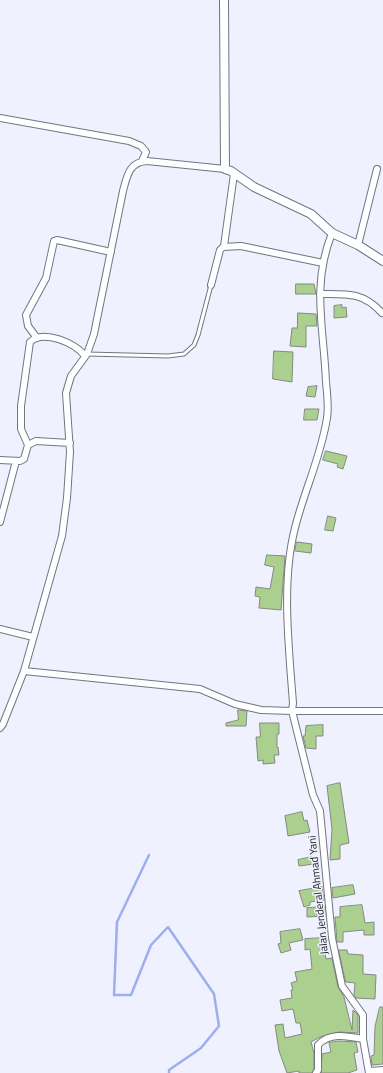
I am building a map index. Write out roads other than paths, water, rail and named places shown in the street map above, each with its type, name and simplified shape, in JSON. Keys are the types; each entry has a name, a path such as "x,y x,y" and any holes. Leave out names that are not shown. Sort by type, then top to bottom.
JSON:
{"street":[{"path":"224,0 225,169"},
{"path":"0,118 129,141 141,146 146,152 142,161"},
{"path":"2,726 24,671 62,536 67,498 70,442 66,393 71,376 86,355 94,334 112,252 123,191 130,169 142,161 225,169 231,171 254,187 311,214 332,234 358,245 383,261"},
{"path":"358,245 377,169"},
{"path":"211,285 220,250 224,246 234,174"},
{"name":"Jalan Jenderal Ahmad Yani","path":"332,234 324,255 319,306 326,366 328,417 317,463 294,529 288,575 289,651 293,703 292,711 313,795 320,811 332,938 342,986 363,1015 363,1039 369,1072"},
{"path":"36,338 28,326 26,315 46,278 54,241 57,240 112,252"},
{"path":"224,246 241,246 323,263"},
{"path":"320,294 345,294 359,296 375,305 382,313"},
{"path":"0,460 16,461 24,459 28,445 21,429 21,400 29,345 32,340 36,338 55,338 86,355"},
{"path":"28,445 36,441 70,442"},
{"path":"0,522 16,461"},
{"path":"0,628 33,637"},
{"path":"24,671 200,689 235,704 261,710 383,711"},
{"path":"316,1073 318,1070 318,1045 326,1037 344,1036 363,1039"},
{"path":"369,1072 383,1070"}],"lane":[{"path":"86,355 168,356 184,354 194,345 198,335 211,285"}],"waterway":[{"path":"149,855 117,922 114,995 131,995 151,945 168,927 214,994 219,1026 201,1048 169,1070 169,1073"}]}
